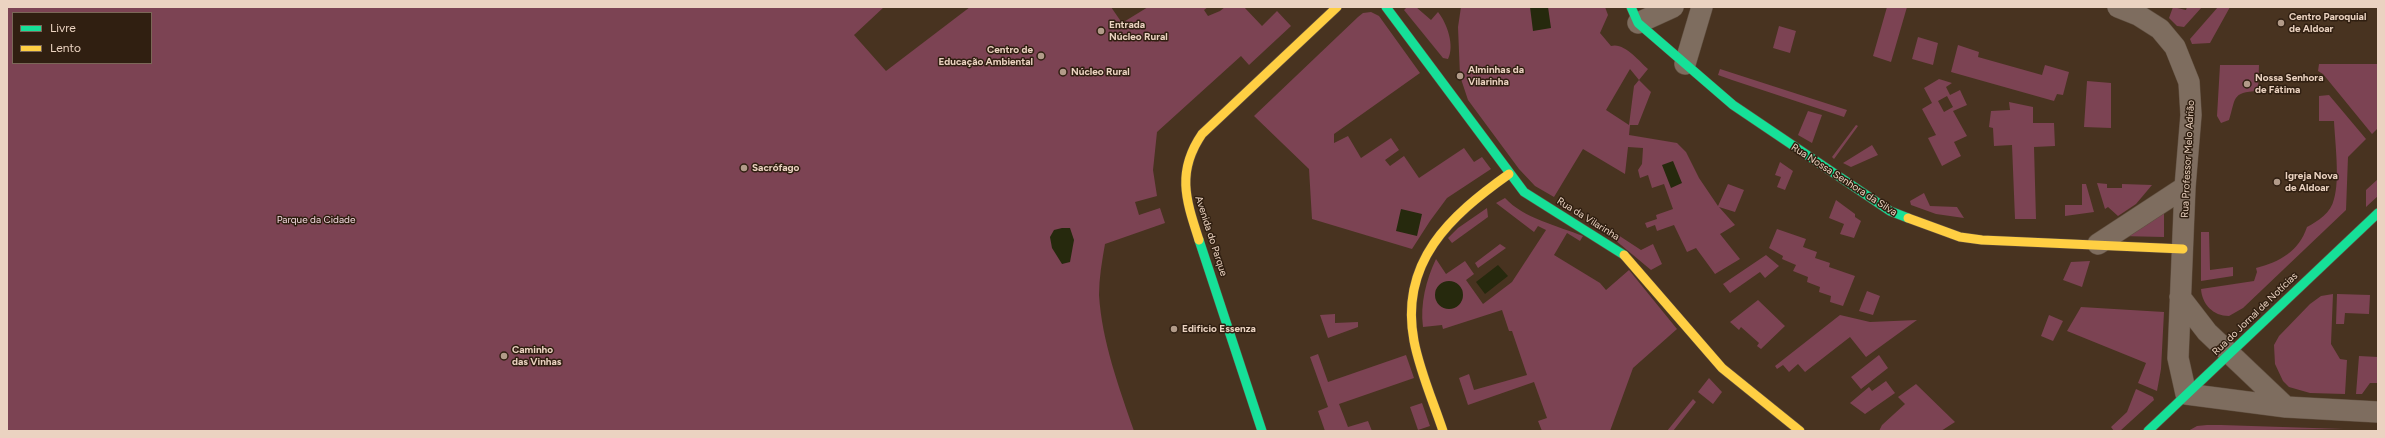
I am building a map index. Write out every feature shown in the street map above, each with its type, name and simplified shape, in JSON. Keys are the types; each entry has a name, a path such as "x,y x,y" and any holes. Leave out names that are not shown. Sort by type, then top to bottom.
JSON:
{"street":[{"name":"Avenida do Parque","path":"1262,431 1191,215 1184,185 1185,167 1191,149 1202,134 1337,7"},
{"name":"Rua da Vilarinha","path":"1386,7 1451,92 1509,174 1524,192 1623,254 1722,368 1800,431"},
{"path":"1634,15 1673,7"},
{"path":"1685,64 1702,7"},
{"name":"Rua Professor Melo Adrião","path":"2118,7 2138,15 2160,29 2175,48 2184,69 2191,96 2185,187 2178,358 2186,394"},
{"name":"Rua Nossa Senhora da Silva","path":"1634,15 1685,64 1733,105 1829,171 1905,219 1960,237 1982,240 2183,249"},
{"path":"1444,431 1414,342 1411,298 1415,280 1433,240 1458,212 1509,174"},
{"path":"2098,244 2185,187"},
{"name":"Rua do Jornal de Notícias","path":"2148,431 2378,213"},
{"path":"2180,297 2207,332 2286,407"},
{"path":"2186,394 2286,407 2378,412"}],"green space":[{"name":"Parque da Cidade","path":"7,7 884,7 854,35 886,71 970,7 1111,7 1122,23 1148,7 1208,7 1204,10 1208,16 1225,7 1244,7 1262,26 1277,11 1291,26 1249,65 1241,56 1157,132 1153,170 1157,196 1135,202 1139,215 1160,208 1165,223 1105,244 1099,295 1101,313 1107,347 1134,431 7,431"},
{"path":"1407,7 1416,7 1431,20 1438,12 1447,28 1449,35 1451,48 1448,59 1443,58 1404,10"},
{"path":"1461,7 1605,7 1608,15 1600,33 1611,46 1626,49 1648,69 1639,80 1651,92 1638,125 1630,125 1629,135 1677,143 1686,152 1699,178 1718,206 1728,184 1744,190 1735,212 1719,207 1735,225 1720,234 1740,259 1715,274 1696,248 1687,252 1674,225 1657,231 1655,225 1647,228 1645,223 1657,219 1656,215 1673,209 1664,184 1652,188 1648,175 1640,178 1638,170 1642,164 1643,148 1628,147 1625,174 1583,149 1554,197 1535,186 1519,169 1468,100 1460,76 1458,27","holes":["1630,69 1639,80 1634,86 1629,125 1606,110"]},
{"path":"1887,7 1907,7 1891,62 1873,56"},
{"path":"2173,7 2186,10 2187,7 2202,7 2184,27 2177,26 2169,18"},
{"path":"2218,7 2230,7 2210,43 2192,44 2190,39"},
{"path":"1371,12 1379,16 1420,73 1334,134 1334,143 1348,136 1361,158 1391,138 1399,150 1385,160 1390,166 1404,156 1419,178 1464,148 1474,162 1482,157 1491,169 1447,198 1412,249 1312,219 1309,169 1254,116 1358,17 1363,13"},
{"path":"1779,26 1796,31 1790,53 1773,48"},
{"path":"1918,37 1938,43 1933,65 1912,59"},
{"path":"1958,45 1979,52 1978,57 2042,75 2045,65 2069,72 2063,95 2057,94 2054,101 1951,72"},
{"path":"2319,64 2378,64 2378,128 2372,134 2323,74 2318,71"},
{"path":"2220,65 2259,65 2258,91 2239,95 2234,102 2229,120 2221,123 2217,116"},
{"path":"1720,69 1847,110 1844,117 1718,75"},
{"path":"1939,79 1952,83 1946,87 1950,95 1960,90 1967,105 1953,111 1967,136 1954,142 1961,156 1942,166 1928,138 1936,135 1922,109 1932,103 1924,88","holes":["1947,96 1953,107 1944,112 1938,101"]},
{"path":"2087,81 2111,83 2111,128 2084,127"},
{"path":"2329,95 2366,139 2348,157 2346,210 2243,308 2229,316 2218,314 2206,304 2201,289 2254,281 2257,272 2256,268 2281,259 2288,254 2299,243 2307,227 2324,216 2330,208 2336,191 2337,182 2334,121 2319,121 2319,96"},
{"path":"2009,102 2033,107 2033,123 2054,123 2055,146 2034,147 2036,219 2015,219 2012,145 1994,146 1993,128 1989,127 1991,111 2010,110"},
{"path":"1808,111 1822,115 1812,143 1798,135"},
{"path":"1856,125 1858,126 1834,159 1832,157"},
{"path":"1872,145 1878,155 1851,167 1843,163"},
{"path":"1780,162 1793,171 1785,190 1777,187 1781,177 1775,175"},
{"path":"2378,179 2378,196 2366,207 2366,190"},
{"path":"2097,183 2107,184 2107,188 2122,188 2122,184 2152,185 2136,204 2118,216 2108,207 2105,209"},
{"path":"2082,184 2086,184 2094,212 2065,216 2065,205 2082,205"},
{"path":"1924,193 1930,206 1957,207 1964,218 1936,214 1911,205 1910,201"},
{"path":"1505,198 1512,205 1531,216 1583,236 1580,241 1567,233 1554,255 1600,283 1606,290 1629,270 1677,329 1633,368 1610,431 1542,431 1538,421 1547,418 1534,382 1468,405 1459,378 1469,374 1474,390 1527,375 1512,331 1509,331 1502,310 1443,329 1442,325 1423,327 1423,301 1429,275 1436,259 1446,274 1465,261 1474,274 1466,280 1483,304 1512,282 1546,230 1538,226 1534,232 1496,203"},
{"path":"1836,200 1855,214 1855,217 1861,221 1854,238 1840,234 1844,224 1829,218"},
{"path":"1487,208 1488,217 1452,243 1448,238 1458,228"},
{"path":"2164,209 2164,237 2120,236"},
{"path":"1777,229 1806,239 1803,247 1817,252 1815,258 1830,263 1829,267 1855,276 1843,306 1830,302 1831,296 1819,292 1820,287 1807,282 1808,277 1793,271 1796,265 1782,259 1783,256 1769,248"},
{"path":"2201,232 2209,232 2210,270 2233,267 2233,276 2201,281"},
{"path":"1615,233 1641,250 1653,244 1662,264 1651,270 1609,235"},
{"path":"1500,244 1506,248 1478,268 1475,263"},
{"path":"1766,255 1779,266 1765,278 1760,272 1730,293 1723,284"},
{"path":"2090,261 2082,287 2063,280 2071,262"},
{"path":"1867,291 1880,296 1873,315 1859,311"},
{"path":"2333,294 2331,344 2340,359 2347,360 2345,394 2310,393 2289,387 2283,381 2275,364 2274,345 2279,336 2310,304 2321,296"},
{"path":"2337,294 2370,295 2369,314 2345,313 2344,324 2336,324"},
{"path":"1758,300 1785,326 1761,349 1757,346 1759,343 1741,327 1739,330 1730,322"},
{"path":"2081,307 2164,312 2161,369 2157,391 2138,383 2146,363 2067,331"},
{"path":"1335,314 1335,323 1358,322 1358,327 1328,338 1320,315"},
{"path":"1840,315 1870,322 1917,320 1866,357 1850,337 1805,372 1798,364 1789,372 1783,365 1777,369 1775,366"},
{"path":"2049,315 2063,321 2053,341 2041,336"},
{"path":"1318,354 1328,382 1406,355 1414,378 1339,404 1348,427 1368,421 1372,431 1325,431 1318,411 1328,407 1310,357"},
{"path":"1879,355 1888,368 1861,389 1851,377"},
{"path":"2359,356 2378,357 2378,383 2370,383 2362,394 2356,394"},
{"path":"1709,378 1722,392 1713,404 1698,392"},
{"path":"1886,381 1895,393 1865,414 1850,403 1869,387 1872,391"},
{"path":"1916,384 1955,422 1941,431 1879,431 1882,425 1905,404 1898,397"},
{"path":"2136,389 2153,397 2154,400 2120,431 2114,431 2111,427 2127,412"},
{"path":"1693,399 1696,402 1673,431 1667,431"},
{"path":"1422,403 1430,426 1418,430 1410,407"},
{"path":"2207,425 2344,429 2188,431 2197,426"}],"shaded area":[{"path":"1530,7 1548,7 1551,28 1533,31"},
{"path":"1673,161 1682,183 1671,188 1662,165"},
{"path":"1401,209 1422,214 1417,236 1396,231"},
{"path":"1070,228 1074,240 1070,262 1062,264 1052,248 1050,237 1054,230"},
{"path":"1498,265 1508,276 1485,294 1476,282"},
{"path":"1449,281 1459,285 1463,295 1459,305 1449,309 1439,305 1435,295 1439,285"}],"traffic: fast":[{"path":"1386,7 1524,192 1624,255"},
{"path":"1631,7 1638,23 1733,105 1890,211 1908,218"},
{"path":"2148,431 2378,213"},
{"path":"1199,240 1262,431"}],"traffic: slow":[{"path":"1199,240 1187,199 1186,174 1194,148 1202,134 1337,7"},
{"path":"1443,431 1423,375 1414,341 1411,313 1414,287 1422,265 1434,244 1449,224 1487,190 1509,174"},
{"path":"1908,218 1960,237 1982,240 2183,249"},
{"path":"1624,255 1722,368 1800,431"}],"place":[{"name":"Centro Paroquial de Aldoar","path":"2281,23"},
{"name":"Entrada Núcleo Rural","path":"1101,31"},
{"name":"Centro de Educação Ambiental","path":"1041,56"},
{"name":"Núcleo Rural","path":"1063,72"},
{"name":"Alminhas da Vilarinha","path":"1460,76"},
{"name":"Nossa Senhora de Fátima","path":"2247,84"},
{"name":"Sacrófago","path":"744,168"},
{"name":"Igreja Nova de Aldoar","path":"2277,182"},
{"name":"Edificio Essenza","path":"1174,329"},
{"name":"Caminho das Vinhas","path":"504,356"}]}
